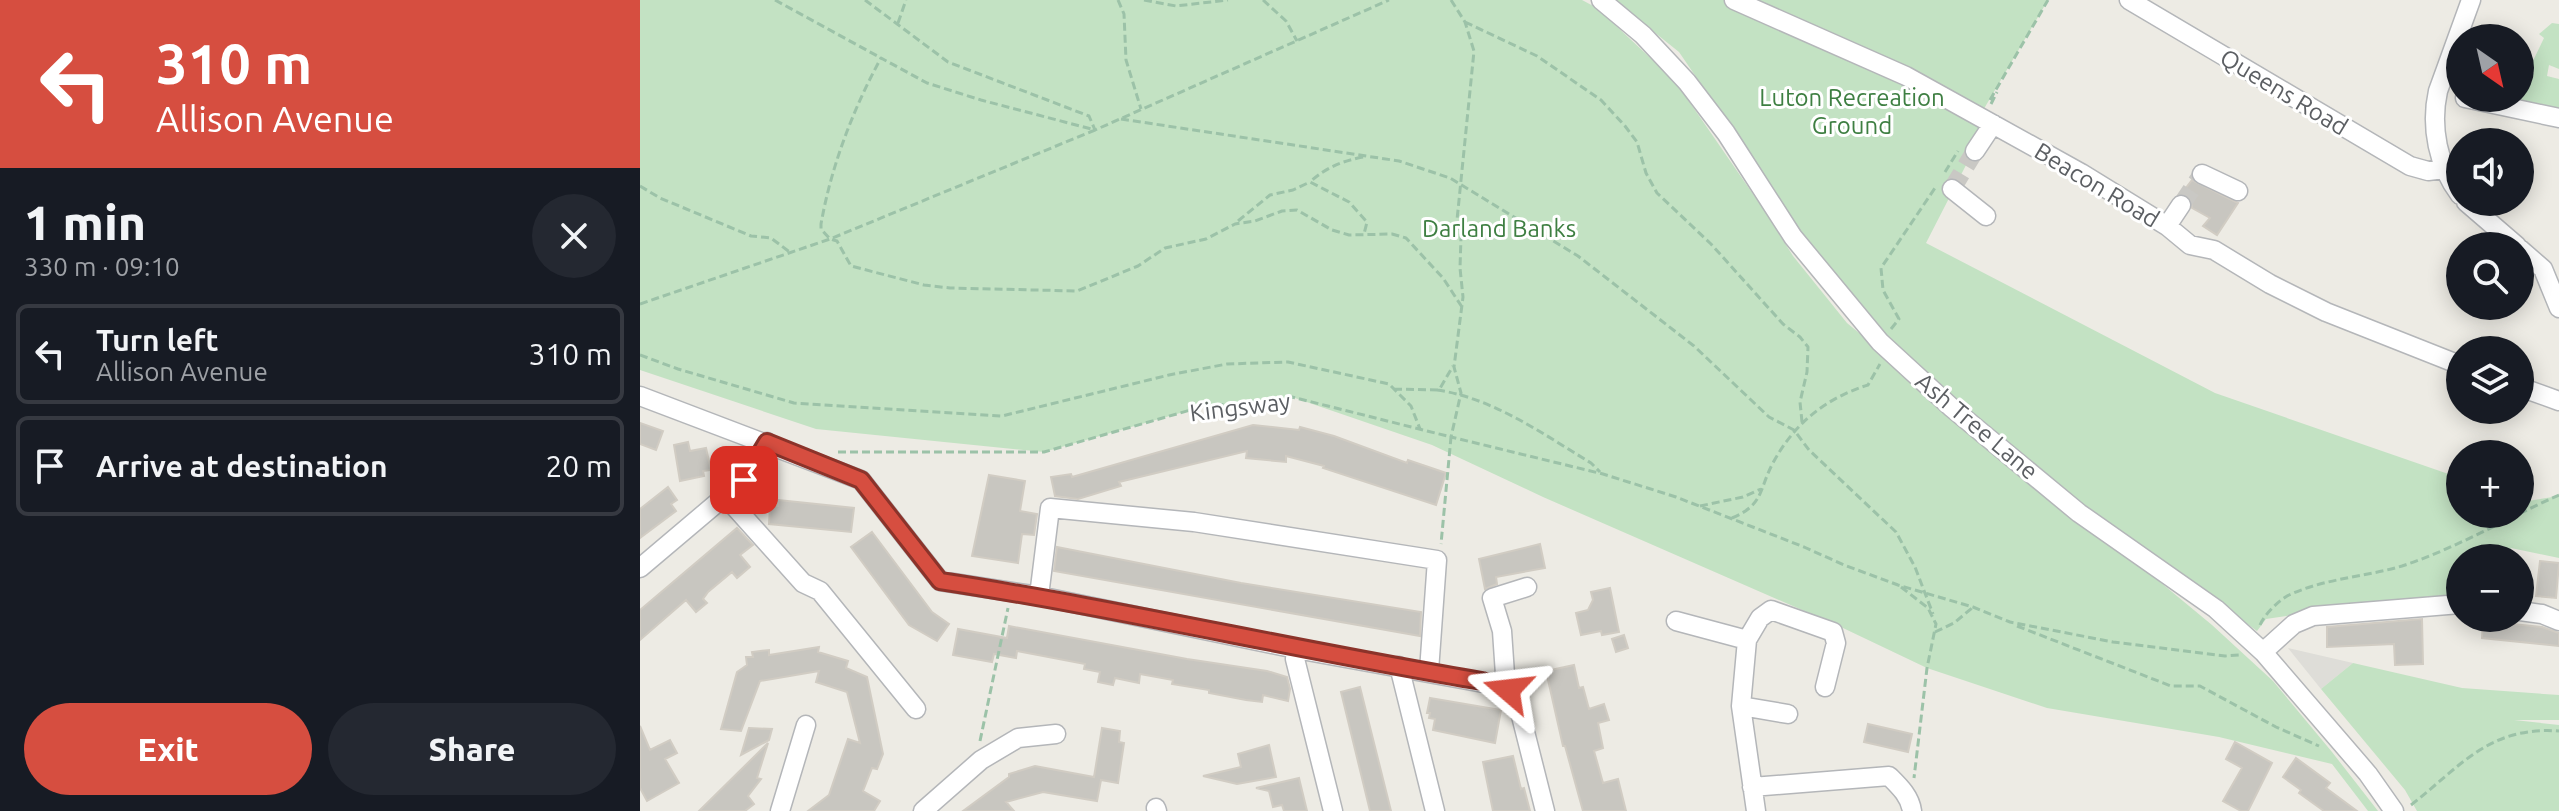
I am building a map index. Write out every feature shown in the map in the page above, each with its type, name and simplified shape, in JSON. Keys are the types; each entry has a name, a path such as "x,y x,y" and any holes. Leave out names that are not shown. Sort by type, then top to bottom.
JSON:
{"street":[{"name":"Ash Tree Lane","path":"1601,0 1643,35 1687,82 1719,124 1793,237 1881,351 2079,513 2216,609 2263,652 2368,774 2394,811"},
{"name":"Beacon Road","path":"1734,0 1906,76 2081,173 2167,226 2190,245 2214,250 2299,299 2446,359"},
{"name":"Queens Road","path":"2129,0 2410,166 2428,171 2444,169"},
{"path":"2446,172 2438,149 2435,120 2438,91 2467,1"},
{"path":"2438,91 2446,93"},
{"path":"2532,112 2559,118"},
{"path":"1967,150 1986,120"},
{"path":"2202,174 2238,191"},
{"path":"1944,183 1986,216"},
{"path":"2167,226 2181,205"},
{"path":"2482,216 2501,232"},
{"path":"2534,260 2541,266 2558,301"},
{"path":"2534,392 2559,401"},
{"path":"640,396 861,480 940,581 1039,596 1296,649 1482,681 1506,689"},
{"path":"640,568 744,480 767,442"},
{"path":"725,496 803,583 820,591 916,709"},
{"path":"1039,596 1050,508 1194,522 1437,560 1429,671"},
{"path":"1527,587 1492,598 1502,631 1506,689 1520,708 1545,811"},
{"path":"2263,652 2294,624 2313,616 2446,605"},
{"path":"1756,811 1741,706 1747,640 1760,618 1771,610 1833,632 1836,643 1825,687"},
{"path":"2534,613 2559,621"},
{"path":"1676,621 1747,640"},
{"path":"1296,649 1295,659 1333,811"},
{"path":"1399,666 1435,811"},
{"path":"1741,706 1788,714"},
{"path":"780,811 806,725"},
{"path":"923,811 976,765 1018,738 1056,734"},
{"path":"1752,787 1889,776 1912,807"}],"path":[{"path":"775,0 927,83 1095,130"},
{"path":"865,0 948,62 1089,116 1095,130"},
{"path":"897,24 906,0"},
{"path":"1118,0 1124,14 1126,60 1142,110"},
{"path":"1144,0 1176,6 1228,0"},
{"path":"1263,0 1286,21 1297,41"},
{"path":"640,304 830,239 1121,119 1389,0"},
{"path":"1441,546 1451,437 1461,393 1454,364 1462,307 1461,237 1457,221 1474,51 1465,22 1451,0"},
{"path":"1986,120 2048,0"},
{"path":"1465,22 1537,56 1601,100 1625,126 1637,142 1646,173 1657,193 1711,244 1783,324 1808,347 1807,372 1800,402 1802,422"},
{"path":"881,58 846,134 828,189 821,227 830,239 837,241 851,266 924,285 1005,291 1077,291 1138,266 1165,248 1209,238 1235,223 1270,195 1293,190 1341,162 1366,156"},
{"path":"1121,119 1399,161 1440,174 1578,256 1694,346 1769,417 1794,430 1809,450 1901,537 1933,614 1935,632 1928,663 1912,807"},
{"path":"1730,520 1757,503 1776,457 1802,422 1837,397 1868,385 1881,351 1899,319 1883,290 1881,268 1967,150"},
{"path":"1310,182 1355,206 1367,222 1364,234"},
{"path":"640,186 660,198 751,236 771,238 791,253"},
{"path":"1235,223 1295,210 1335,232 1399,235 1406,238 1442,277 1462,307"},
{"path":"640,355 794,403 1002,416 1227,364 1288,362 1389,384 1411,406 1420,429"},
{"path":"1437,390 1454,364"},
{"path":"1394,389 1461,393 1492,405 1591,463 1603,474 1699,507 1898,585 1973,607 2171,686 2200,686 2318,746"},
{"name":"Kingsway","path":"825,452 1044,452 1201,407 1292,397 1603,474"},
{"path":"1699,507 1743,497 1761,489"},
{"path":"2263,652 2257,631 2262,620 2286,596 2331,580 2400,566 2444,550 2559,495"},
{"path":"1898,585 1933,614"},
{"path":"976,765 1011,592"},
{"path":"1935,632 1954,623 1973,607"},
{"path":"2010,622 2113,642 2225,656"},
{"path":"2401,811 2488,744 2519,731 2559,731"}],"shaded area":[{"path":"2288,648 2353,663 2321,689"}],"green space":[{"name":"Darland Banks","path":"640,0 1582,0 1597,8 1675,81 1793,256 1847,323 2212,625 2273,681 2378,811 2368,811 2332,764 2219,737 2047,708 1927,668 1432,445 1292,397 1201,407 1044,452 816,429 640,370"},
{"name":"Luton Recreation Ground","path":"1614,0 2048,0 1975,124 1984,130 1926,243 2215,393 2446,473 2446,528 2534,528 2534,500 2559,496 2559,558 2534,553 2534,544 2446,544 2446,599 2266,619 2257,631 1952,408 1812,261 1753,160 1679,52"},
{"path":"2552,23 2559,24 2559,69 2549,65 2547,76 2559,79 2559,108 2534,103 2534,59 2544,38 2539,34"},
{"path":"2353,663 2462,688 2559,695 2559,720 2514,720 2559,725 2559,811 2417,811 2405,790 2321,689"}],"building":[{"path":"2192,180 2238,203 2217,235 2203,226 2210,218 2192,208 2191,199 2182,193"},
{"path":"640,423 663,431 656,450 640,444"},
{"path":"1253,425 1299,430 1300,427 1446,473 1436,505 1286,456 1286,462 1246,458 1247,451 1119,482 1121,486 1078,499 1055,496 1051,477 1071,474 1072,477"},
{"path":"688,442 690,451 706,448 711,470 703,471 704,476 680,481 674,445"},
{"path":"989,475 1025,481 1020,511 1037,514 1034,535 1022,534 1018,563 972,556"},
{"path":"668,487 677,500 671,504 676,511 640,538 640,509"},
{"path":"778,500 854,508 851,532 769,524 770,506 778,506"},
{"path":"737,528 753,545 740,555 750,567 737,578 732,572 708,592 703,599 707,603 696,612 686,600 640,640 640,610"},
{"path":"872,532 932,612 949,624 937,641 909,625 851,547"},
{"path":"1540,544 1545,568 1496,577 1497,584 1485,589 1479,559"},
{"path":"1057,547 1241,583 1421,612 1420,636 1054,571"},
{"path":"2540,561 2559,563 2556,598 2536,596"},
{"path":"1610,588 1619,632 1602,635 1601,631 1581,635 1576,613 1588,610 1593,600 1591,592"},
{"path":"2422,619 2423,664 2395,665 2394,644 2327,647 2327,627"},
{"path":"1009,626 1267,671 1287,677 1290,689 1288,701 1263,695 1262,702 1246,700 1140,674 1139,683 1115,678 1113,685 1098,682 1100,672 1084,669 1085,664 1017,651 1016,658 994,654 992,662 953,655 958,629 1007,638"},
{"path":"2534,626 2542,627 2559,633 2559,646 2482,638 2482,632 2534,632"},
{"path":"1624,635 1628,648 1616,652 1612,639"},
{"path":"819,647 818,652 848,661 846,668 867,677 883,754 877,769 872,768 863,791 880,801 874,811 808,811 829,795 848,739 860,743 847,692 816,682 819,671 760,681 741,731 721,729 737,672 747,665 746,657 753,657 752,652 769,650 769,655"},
{"path":"1574,665 1579,688 1583,687 1589,709 1604,704 1609,720 1598,723 1603,748 1594,751 1603,783 1618,779 1626,811 1583,811 1563,746 1546,671"},
{"path":"1360,687 1391,811 1370,811 1341,692"},
{"path":"1430,698 1501,710 1495,743 1433,730 1435,719 1429,718 1430,713 1427,713"},
{"path":"1868,724 1912,734 1908,752 1864,742"},
{"path":"640,726 650,750 670,740 677,753 665,759 679,783 647,801 640,788"},
{"path":"749,728 772,729 769,740 741,755"},
{"path":"1102,728 1120,731 1119,742 1124,743 1118,783 1101,780 1097,801 1043,792 1006,802 1014,811 963,811 1009,774 1035,766 1094,777"},
{"path":"2235,742 2272,763 2248,811 2241,811 2223,801 2242,768 2226,759"},
{"path":"768,743 757,778 761,779 748,796 754,804 745,811 699,811"},
{"path":"1269,745 1276,777 1237,784 1203,776 1241,767 1238,754"},
{"path":"1513,756 1530,811 1493,811 1483,762"},
{"path":"2296,758 2330,783 2326,788 2357,811 2324,811 2299,793 2301,790 2283,777"},
{"path":"1299,778 1307,811 1284,811 1282,805 1273,807 1269,791 1256,788"}],"tunnel":[{"path":"1952,189 1975,151"},
{"path":"2181,205 2202,174"}],"route":[{"path":"744,480 767,442 861,480 940,581 1039,596 1296,649 1482,681 1508,690"}]}
